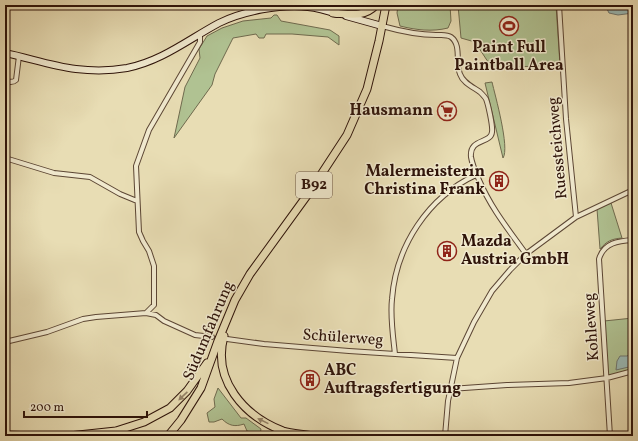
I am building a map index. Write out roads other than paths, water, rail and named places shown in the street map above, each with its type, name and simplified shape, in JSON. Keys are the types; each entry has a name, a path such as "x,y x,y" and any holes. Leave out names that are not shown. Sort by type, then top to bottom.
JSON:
{"main road":[{"path":"333,13 363,14 372,10 376,5"},
{"name":"B92","path":"382,26 386,5"},
{"path":"5,53 76,69 112,70 145,63 161,57 220,22 243,14 285,7 309,7 382,26"},
{"name":"Südumfahrung","path":"168,436 181,420 202,388 235,300 250,274 311,190 347,135 367,89 382,26"},
{"name":"B92","path":"230,312 222,341 221,352 223,370 231,390 245,407 257,418 284,431 313,436"},
{"name":"B92","path":"69,436 116,431 144,422 170,408 187,391 214,353"},
{"path":"5,435 37,436"}],"street":[{"name":"Ruessteichweg","path":"559,5 566,121 576,217"},
{"path":"382,26 417,34 446,35 454,41 457,46 460,74 465,82 481,93 486,99 491,119 492,133 490,137 474,145 471,151 471,158 476,175 486,197 497,215 526,254"},
{"path":"200,34 200,42 150,130 136,166 137,202 139,232 149,251 154,266 154,310 156,315 164,322 195,336 212,337"},
{"path":"5,81 12,82 16,80 19,56"},
{"path":"5,158 54,173 90,177 137,202"},
{"path":"395,354 392,318 393,291 398,266 409,240 422,219 438,202 457,185 476,175"},
{"path":"445,436 446,408 457,358 474,322 492,291 526,254 576,217 633,190"},
{"name":"Kohleweg","path":"610,436 600,258 602,251 612,243 633,240"},
{"path":"146,313 154,305"},
{"path":"5,342 47,332 83,319 146,313 156,315"},
{"name":"Schülerweg","path":"227,339 264,344 457,358"},
{"path":"450,389 569,383 607,378 633,371"}],"water":[{"path":"601,5 633,5 633,13 618,15 609,13 607,9"},
{"path":"633,354 633,366 616,370 617,361 620,356"}],"place":[{"name":"Paint Full Paintball Area","path":"509,26"},
{"name":"Hausmann","path":"447,111"},
{"name":"Malermeisterin Christina Frank","path":"499,181"},
{"name":"Mazda Austria GmbH","path":"447,251"},
{"name":"ABC Auftragsfertigung","path":"310,380"}]}
